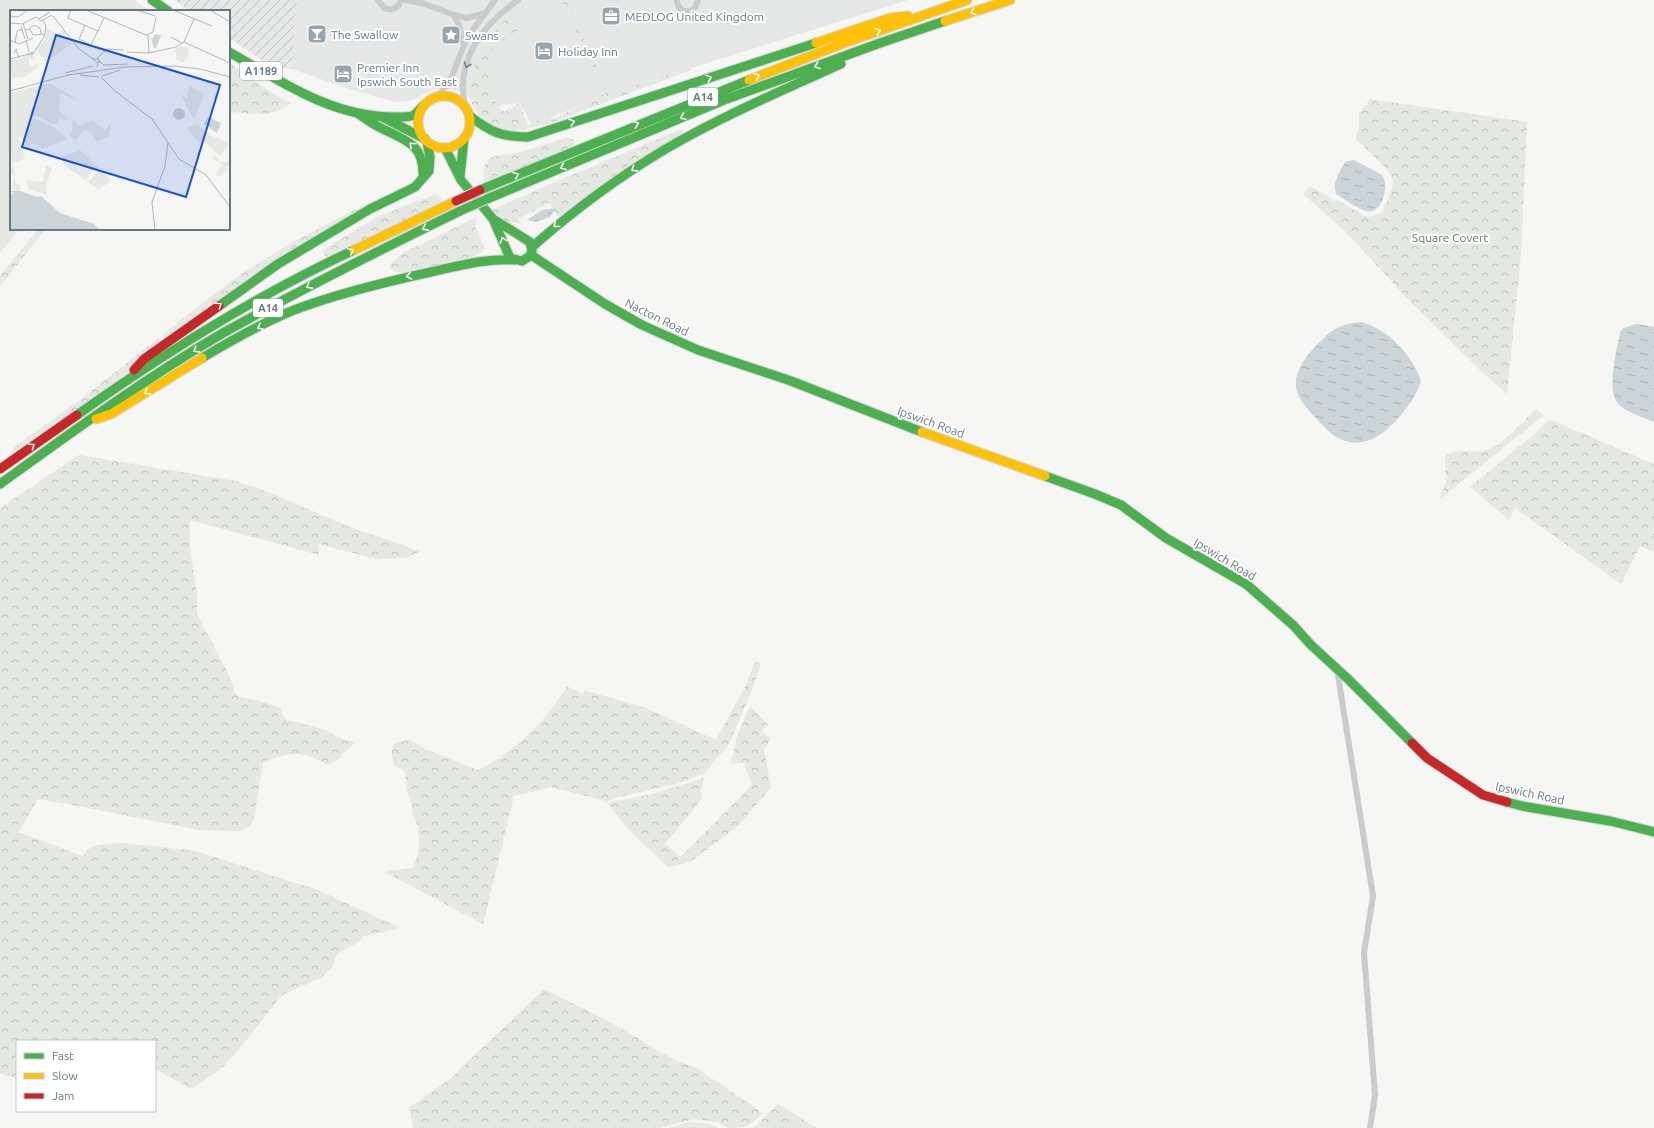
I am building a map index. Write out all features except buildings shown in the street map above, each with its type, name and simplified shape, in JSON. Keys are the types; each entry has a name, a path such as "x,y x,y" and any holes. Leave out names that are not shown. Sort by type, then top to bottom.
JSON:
{"main road":[{"path":"152,0 167,10"},
{"name":"A14","path":"0,469 123,382 222,319 325,263 480,190 616,132 805,57 967,0"},
{"name":"A14","path":"0,484 172,364 222,334 329,275 460,211 724,100 880,43 1010,0"},
{"name":"A14","path":"470,116 486,129 498,135 509,138 528,137 809,46 890,18 930,12"},
{"name":"A14","path":"532,251 551,229 581,205 635,168 685,138 859,56 880,43"},
{"name":"A1189","path":"230,53 294,89 324,103 357,113 382,117 407,117 414,115 423,106"},
{"path":"461,180 460,169 464,139 469,130 470,116 465,106 452,97 443,96 429,100 423,106 418,122 420,131 426,140 438,147 445,148 454,146 464,139"},
{"path":"357,113 373,124 402,137 416,147 424,162 422,179"},
{"name":"A1189","path":"382,117 426,140"},
{"name":"A14","path":"123,382 144,359 278,264 370,209 415,187 429,171 431,164 426,140"},
{"path":"445,148 461,180 494,220 510,258 522,261 527,259 532,251"},
{"name":"Nacton Road","path":"494,220 507,229 524,237 530,242 532,251 605,304 642,325 698,350 784,378"},
{"name":"A14","path":"86,423 111,414 228,342 275,319 332,297 389,280 447,268 495,260 515,260"},
{"name":"Ipswich Road","path":"784,378 872,413 1095,494 1121,505 1166,538 1246,584 1293,625 1311,645 1427,758 1483,795 1522,806 1610,821 1654,832"}],"street":[{"path":"378,0 384,8 391,10 398,6 401,0"},
{"path":"406,0 425,4 454,16 467,18 483,14"},
{"path":"436,97 449,84 464,45 483,14 495,0"},
{"path":"465,106 462,92 462,78 471,52 480,36 493,20 518,0"},
{"path":"677,0 678,6 688,12 696,8 698,0"},
{"path":"454,16 460,28 464,45"},
{"path":"1337,669 1373,896 1364,953 1375,1095 1370,1128"}],"shaded area":[{"path":"174,0 297,0 292,69 272,67 230,39 230,10 189,10"},
{"path":"297,0 908,0 612,93 532,125 519,103 479,107 466,94 451,89 434,89 413,100 395,102 343,87 292,69"}],"green space":[{"path":"0,0 134,0 149,10 10,10 10,230 18,230 0,253"},
{"path":"561,0 566,0 606,88 611,86 612,93 690,68 691,70 548,124 517,131 512,137 500,133 486,123 476,110 471,100 470,91 473,72 480,55 503,21 508,19 511,19 519,24 524,31 521,29 492,47 495,51 488,49 486,57 491,59 491,62 486,62 486,70 494,70 494,72 489,73 490,83 495,83 490,86 492,95 497,96 495,99 497,105 502,105 499,108 505,112 508,108 511,109 519,103 528,125 548,115 546,110 551,118 555,118 606,93"},
{"path":"230,64 277,96 291,103 285,108 270,113 230,111"},
{"name":"Square Covert","path":"1370,99 1527,122 1521,254 1507,394 1484,374 1404,295 1344,230 1303,194 1309,186 1327,195 1332,201 1337,200 1363,215 1369,217 1382,212 1392,190 1393,183 1391,176 1356,137 1359,127 1359,114"},
{"path":"682,130 683,133 558,217 549,203 518,219 520,223 517,224 514,222 511,224 511,228 487,212 553,183"},
{"path":"569,137 574,140 574,146 486,184 484,179 484,171 485,164 489,159 497,156 513,154"},
{"path":"435,194 440,196 444,204 329,258 324,255 323,251 326,248 377,217"},
{"path":"381,198 151,356 15,455 12,451 15,448 14,447 85,396 158,338 166,341 163,334 242,274 300,238"},
{"path":"477,217 475,226 485,248 480,252 459,261 418,270 399,272 390,268 391,263 404,252"},
{"path":"37,230 45,230 0,286 0,276"},
{"path":"1535,409 1544,415 1440,499 1446,481 1445,457 1455,452 1476,452 1493,447 1500,443"},
{"path":"1551,420 1654,464 1654,552 1640,546 1621,584 1515,508 1509,520 1470,487 1533,435 1547,421"},
{"path":"79,455 236,481 266,491 350,527 420,551 406,558 376,559 318,544 319,555 190,520 190,548 197,594 198,616 231,679 235,693 239,697 261,701 281,708 282,715 287,720 323,729 346,741 353,741 354,744 345,751 339,759 327,765 311,757 295,754 271,759 263,763 254,820 250,826 240,831 199,830 38,799 19,832 82,856 92,846 126,843 196,851 316,889 400,928 364,936 359,942 339,953 335,958 334,965 321,978 282,995 241,1047 221,1069 191,1089 156,1070 156,1040 16,1040 16,1079 13,1077 0,1074 0,508"},
{"path":"755,661 761,664 748,700 728,746 703,774 676,784 606,801 551,787 514,796 483,924 385,872 413,868 418,855 418,826 412,813 412,804 407,792 405,773 402,769 394,766 392,760 392,748 396,742 409,739 425,749 478,770 492,763 517,745 539,723 559,699 567,686 582,694 584,690 646,708 716,740 746,685"},
{"path":"750,706 768,725 762,731 771,739 764,748 771,788 738,826 689,863 688,861 684,864 667,867 628,829 607,803 652,794 704,778 701,791 702,799 665,844 681,857 752,785 744,763 731,764 737,736"},
{"path":"544,989 610,1022 677,1061 695,1067 763,1113 751,1124 744,1127 729,1128 717,1122 694,1119 659,1128 413,1128 409,1108 451,1078"},
{"path":"778,1104 817,1128 753,1128"},
{"path":"690,1122 709,1124 720,1128 668,1128"}],"water":[{"path":"1354,160 1382,175 1385,192 1377,209 1367,211 1351,204 1336,194 1335,185 1337,177 1345,162"},
{"path":"556,208 550,217 536,222 527,220 542,210"},
{"path":"1361,322 1380,330 1397,344 1405,352 1417,370 1421,380 1413,399 1394,423 1380,435 1364,442 1356,443 1347,442 1332,434 1309,411 1298,396 1296,382 1298,371 1304,360 1325,337 1335,329 1346,324"},
{"path":"1636,324 1654,327 1654,422 1621,407 1618,404 1613,389 1613,369 1620,333 1623,328"}],"traffic: fast":[{"path":"152,0 167,10"},
{"path":"487,199 724,100 945,21"},
{"path":"470,116 490,130 503,135 528,137 816,43"},
{"path":"230,53 307,95 349,111 371,115 407,117 414,115 423,106"},
{"path":"532,247 596,196 629,172 664,150 729,115 841,64"},
{"path":"480,190 749,80"},
{"path":"357,113 375,125 411,144 420,156 423,175"},
{"path":"384,118 425,139"},
{"path":"460,176 464,139"},
{"path":"219,306 278,264 370,209 415,187 429,171 430,157 427,142"},
{"path":"445,148 461,180 493,219 510,258 522,261 530,256 532,251 530,242 493,219"},
{"path":"460,211 487,199"},
{"path":"0,484 82,425 194,350 311,285 460,211"},
{"path":"77,415 211,326 282,286 354,250"},
{"path":"531,255 605,304 642,325 698,350 791,381 922,432"},
{"path":"202,358 270,320 328,298 379,284 462,265 483,261 515,260"},
{"path":"1045,476 1121,505 1166,538 1246,584 1293,625 1311,645 1347,678 1412,743"},
{"path":"1507,802 1522,806 1610,821 1654,832"}],"traffic: slow":[{"path":"749,80 844,43 967,0"},
{"path":"945,21 1010,0"},
{"path":"816,43 890,18 908,16"},
{"path":"444,96 458,100 466,108 470,122 466,136 458,144 444,148 430,144 422,136 418,122 422,108 430,100 444,96"},
{"path":"354,250 456,201"},
{"path":"96,419 111,414 202,358"},
{"path":"922,432 1045,476"}],"traffic: jam":[{"path":"456,201 480,190"},
{"path":"134,370 144,359 219,306"},
{"path":"0,469 77,415"},
{"path":"1412,743 1427,758 1483,795 1507,802"}],"place":[{"name":"MEDLOG United Kingdom","path":"611,16"},
{"name":"The Swallow","path":"317,34"},
{"name":"Swans","path":"451,35"},
{"name":"Holiday Inn","path":"544,51"},
{"name":"Premier Inn Ipswich South East","path":"343,74"}]}
